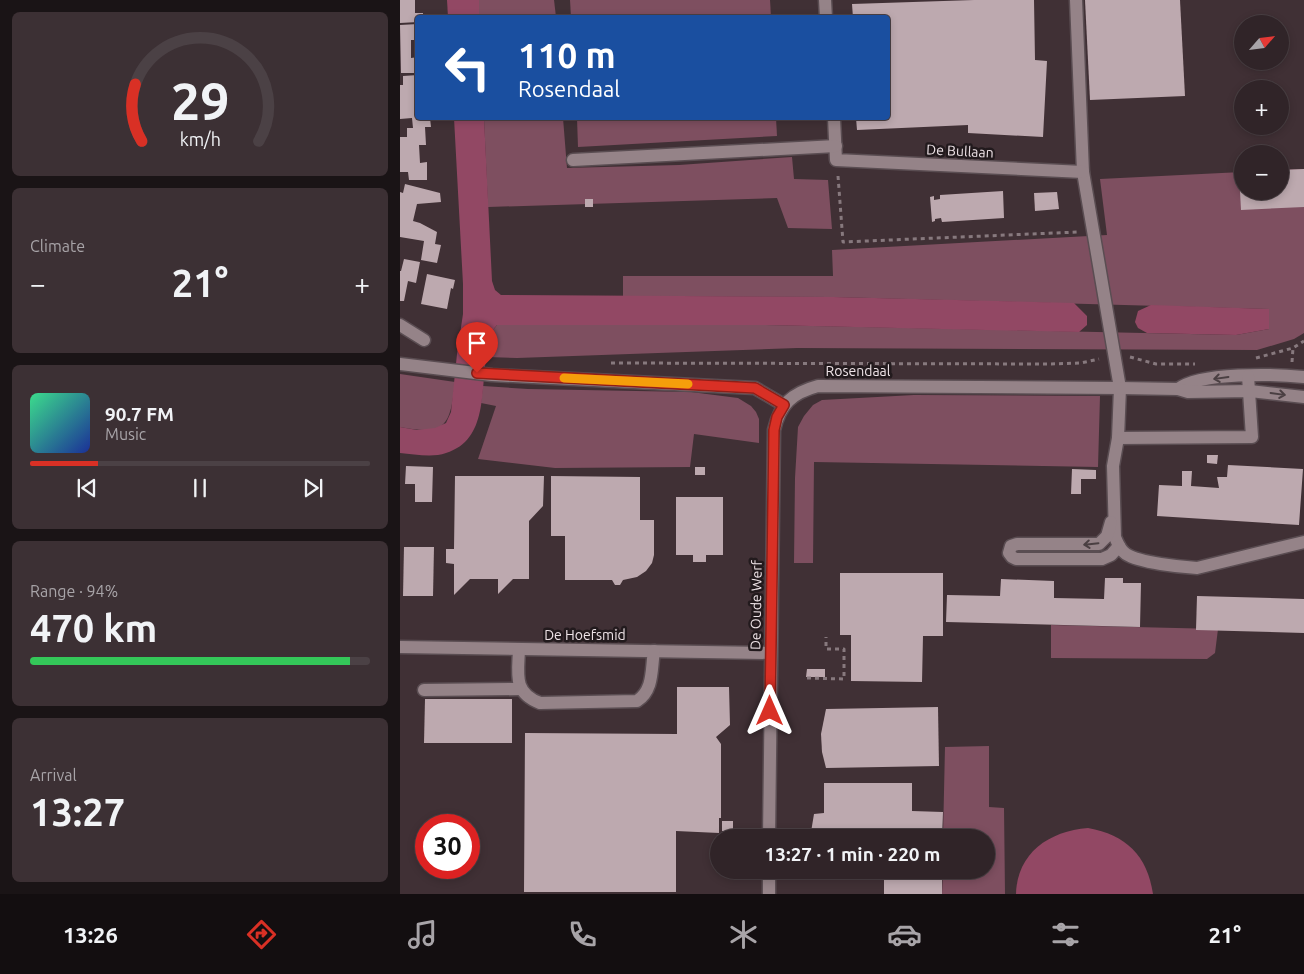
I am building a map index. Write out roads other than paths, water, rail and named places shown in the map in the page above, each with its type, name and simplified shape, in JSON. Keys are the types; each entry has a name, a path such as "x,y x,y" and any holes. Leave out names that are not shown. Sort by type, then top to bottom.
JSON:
{"street":[{"path":"825,0 826,15"},
{"path":"1076,0 1083,172 1116,355 1120,388 1118,438 1113,466 1115,538 1119,546 1134,558 1181,567 1197,568 1304,542"},
{"path":"573,160 836,146 834,120"},
{"name":"De Bullaan","path":"836,146 836,160 1083,172"},
{"path":"400,325 424,340"},
{"path":"400,364 492,375 755,388 784,405"},
{"name":"Rosendaal","path":"1178,389 1186,383 1248,376 1273,374 1304,377"},
{"path":"1118,438 1252,437 1248,376"},
{"name":"Rosendaal","path":"784,405 799,393 818,386 1178,389 1188,392 1250,391 1304,397"},
{"name":"De Oude Werf","path":"769,829 774,430 777,417 784,405"},
{"path":"1114,507 1107,536 1099,544 1017,544 1011,546 1009,553 1016,559 1102,559 1112,555 1119,546"},
{"name":"De Hoefsmid","path":"400,647 770,653"},
{"path":"518,650 520,688 529,699 540,703 637,701 646,695 654,651"},
{"path":"424,690 520,688"},
{"path":"769,879 769,894"}]}
